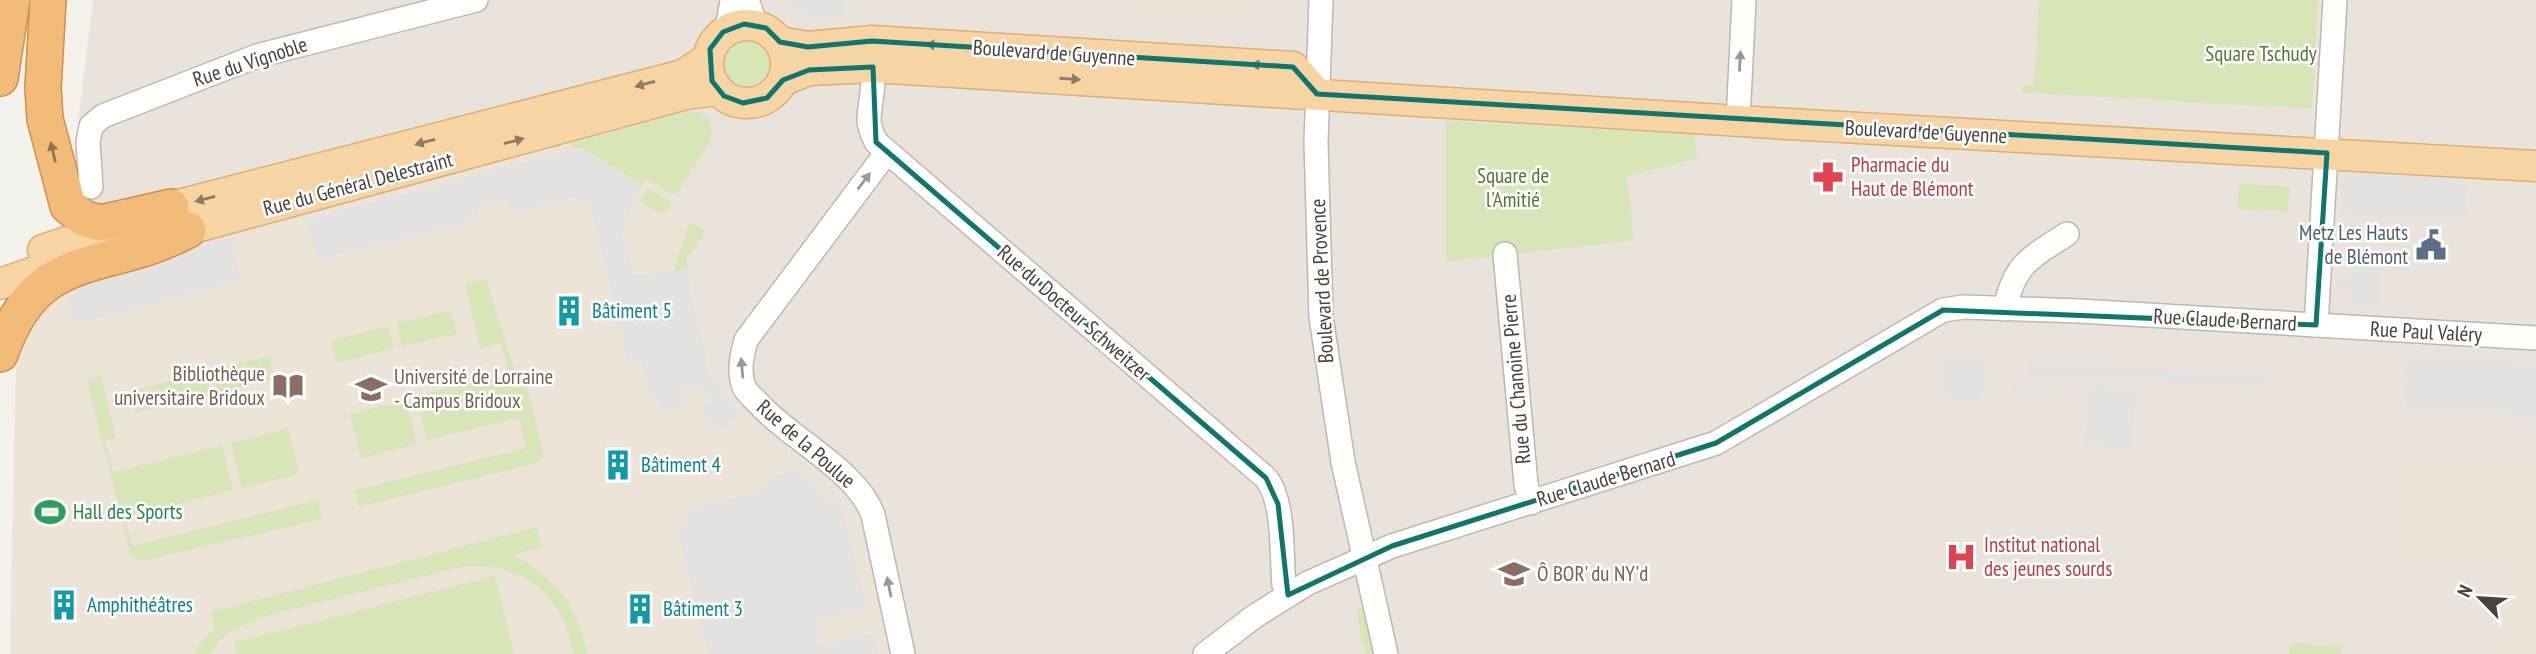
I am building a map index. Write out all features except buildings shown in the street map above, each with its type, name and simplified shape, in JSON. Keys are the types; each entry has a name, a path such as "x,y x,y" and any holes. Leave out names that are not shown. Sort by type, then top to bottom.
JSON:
{"highway":[{"path":"0,78 12,0"},
{"path":"48,0 43,88 45,119 79,197 85,219 101,223 180,219"},
{"path":"66,251 79,197"},
{"path":"0,354 10,326 20,310 47,281 64,271 162,244 180,219"},
{"path":"0,300 5,316 0,354"}],"main road":[{"path":"752,12 780,42 786,54 787,67 783,80 767,98 743,103 732,100 718,90 712,81 708,59 710,49 723,32 744,24 752,12"},
{"name":"Boulevard de Guyenne","path":"780,42 808,47 872,41 1037,64 1317,94 1738,121 2536,166"},
{"name":"Rue du Général Delestraint","path":"0,264 66,251 683,75 708,59"},
{"name":"Boulevard de Guyenne","path":"783,80 809,70 1037,64"},
{"name":"Rue du Général Delestraint","path":"180,219 686,94 718,90"},
{"name":"Rue du Général Delestraint","path":"0,284 66,251"}],"street":[{"name":"Rue du Vignoble","path":"79,197 91,126 103,116 257,56 476,0"},
{"path":"723,32 729,19 732,0"},
{"name":"Boulevard de Provence","path":"1321,0 1317,94 1321,317 1343,462 1386,654"},
{"path":"1738,121 1744,0"},
{"name":"Rue Claude Bernard","path":"1205,654 1308,583 1392,546 1716,443 1942,310 1964,307 2316,325 2335,0"},
{"path":"851,42 863,48 871,57 873,67"},
{"name":"Rue du Docteur Schweitzer","path":"873,67 869,120 876,142 1266,478 1278,503 1284,585 1288,595"},
{"name":"Rue de la Poulue","path":"887,152 746,340 740,361 744,388 767,412 851,481 863,495 873,515 903,654"},
{"path":"2005,309 2010,284 2026,261 2067,234"},
{"name":"Rue du Chanoine Pierre","path":"1504,254 1526,484 1531,503"},
{"name":"Rue Paul Valéry","path":"2316,325 2536,338"}],"highlighted area":[{"path":"744,24 766,28 780,42 808,47 872,41 1293,67 1317,94 2327,153 2316,325 1943,310 1716,443 1392,546 1288,595 1278,504 1266,478 876,142 873,67 809,70 783,80 767,98 743,103 724,96 712,81 710,49 723,32"}],"shaded area":[{"path":"93,0 2536,0 2536,654 10,654 16,366 70,241 68,206"},
{"path":"789,0 844,0 847,15 810,17 799,11"},
{"path":"1126,0 1258,0 1256,22 1125,14"},
{"name":"Université de Lorraine - Campus Bridoux","path":"614,131 671,192 667,199 671,202 668,207 706,231 686,257 712,373 774,444 856,512 891,654 10,654 16,366 26,331 54,296 91,275"},
{"path":"577,148 583,149 642,187 622,233 633,274 673,272 686,268 709,374 741,415 720,434 700,409 710,400 708,395 694,388 682,391 685,406 661,410 657,397 650,396 641,359 628,362 590,205 574,198 510,212 507,200 478,207 480,220 318,260 305,220"},
{"path":"2355,173 2467,179 2465,221 2340,214 2341,192 2345,179"},
{"path":"231,238 242,281 76,324 64,291 95,276"},
{"path":"2356,261 2383,263 2377,304 2351,303 2352,289 2336,287 2337,274 2355,274"},
{"path":"1920,333 1919,339 1756,437 1750,435"},
{"path":"2407,355 2536,363 2536,421 2507,414 2406,409"},
{"path":"1946,357 1985,359 1982,400 1943,398"},
{"path":"2029,362 2263,375 2262,387 2028,375"},
{"path":"2012,383 2072,387 2080,396 2072,393 2011,389"},
{"path":"2089,385 2136,388 2132,448 2085,445"},
{"path":"1710,455 1707,461 1694,466 1563,507 1561,502"},
{"path":"2402,459 2536,469 2536,654 2502,654 2509,559 2395,550"},
{"path":"795,470 825,493 829,505 841,502 867,607 816,621 821,645 873,633 878,654 708,654 677,530 689,527 686,513 688,508 760,492 774,475"}],"green space":[{"name":"Square Tschudy","path":"2039,0 2318,0 2312,109 2021,92 2021,86 2034,86"},
{"path":"743,36 753,36 768,44 774,53 774,75 768,84 753,92 743,92 725,80 720,69 720,59 732,41"},
{"path":"689,111 701,113 708,118 712,130 710,141 675,195 646,179 642,185 582,148 572,147 571,143"},
{"name":"Square de l'Amitié","path":"1446,121 1693,134 1698,158 1627,176 1634,240 1446,262"},
{"path":"2239,184 2290,187 2288,212 2237,209"},
{"path":"646,189 671,202 668,207 670,209 658,212 643,204 640,201"},
{"path":"690,221 706,231 686,257 688,268 673,272"},
{"path":"486,279 515,372 519,379 525,381 543,450 540,460 534,464 358,507 355,490 526,448 519,418 427,440 416,396 509,373 501,343 480,348 465,284"},
{"path":"451,310 457,334 402,346 397,323"},
{"path":"388,326 394,348 337,363 331,341"},
{"path":"269,356 275,379 217,393 212,370"},
{"path":"204,372 210,395 136,413 130,391"},
{"path":"101,376 116,438 105,441 113,472 222,445 233,490 125,517 132,546 318,500 322,519 143,561 135,559 130,552 87,380"},
{"path":"406,400 417,444 361,458 350,414"},
{"path":"288,428 299,474 242,488 231,443"},
{"path":"537,527 542,547 512,555 541,572 563,595 578,622 587,654 573,654 561,615 538,587 506,570 465,566 262,617 229,632 209,654 194,654 206,636 215,629 210,612"},
{"path":"495,576 514,654 237,654 234,642"},
{"path":"1363,608 1374,654 1365,654 1356,610"},
{"path":"2290,643 2342,646 2341,654 2289,654"}],"place":[{"name":"Pharmacie du Haut de Blémont","path":"1828,177"},
{"name":"Metz Les Hauts de Blémont","path":"2431,245"},
{"name":"Bâtiment 5","path":"569,311"},
{"name":"Bibliothèque universitaire Bridoux","path":"288,386"},
{"name":"Université de Lorraine - Campus Bridoux","path":"371,389"},
{"name":"Bâtiment 4","path":"618,465"},
{"name":"Hall des Sports","path":"50,512"},
{"name":"Institut national des jeunes sourds","path":"1961,557"},
{"name":"Ô BOR' du NY'd","path":"1514,574"},
{"name":"Amphithéâtres","path":"64,605"},
{"name":"Bâtiment 3","path":"640,609"}]}
